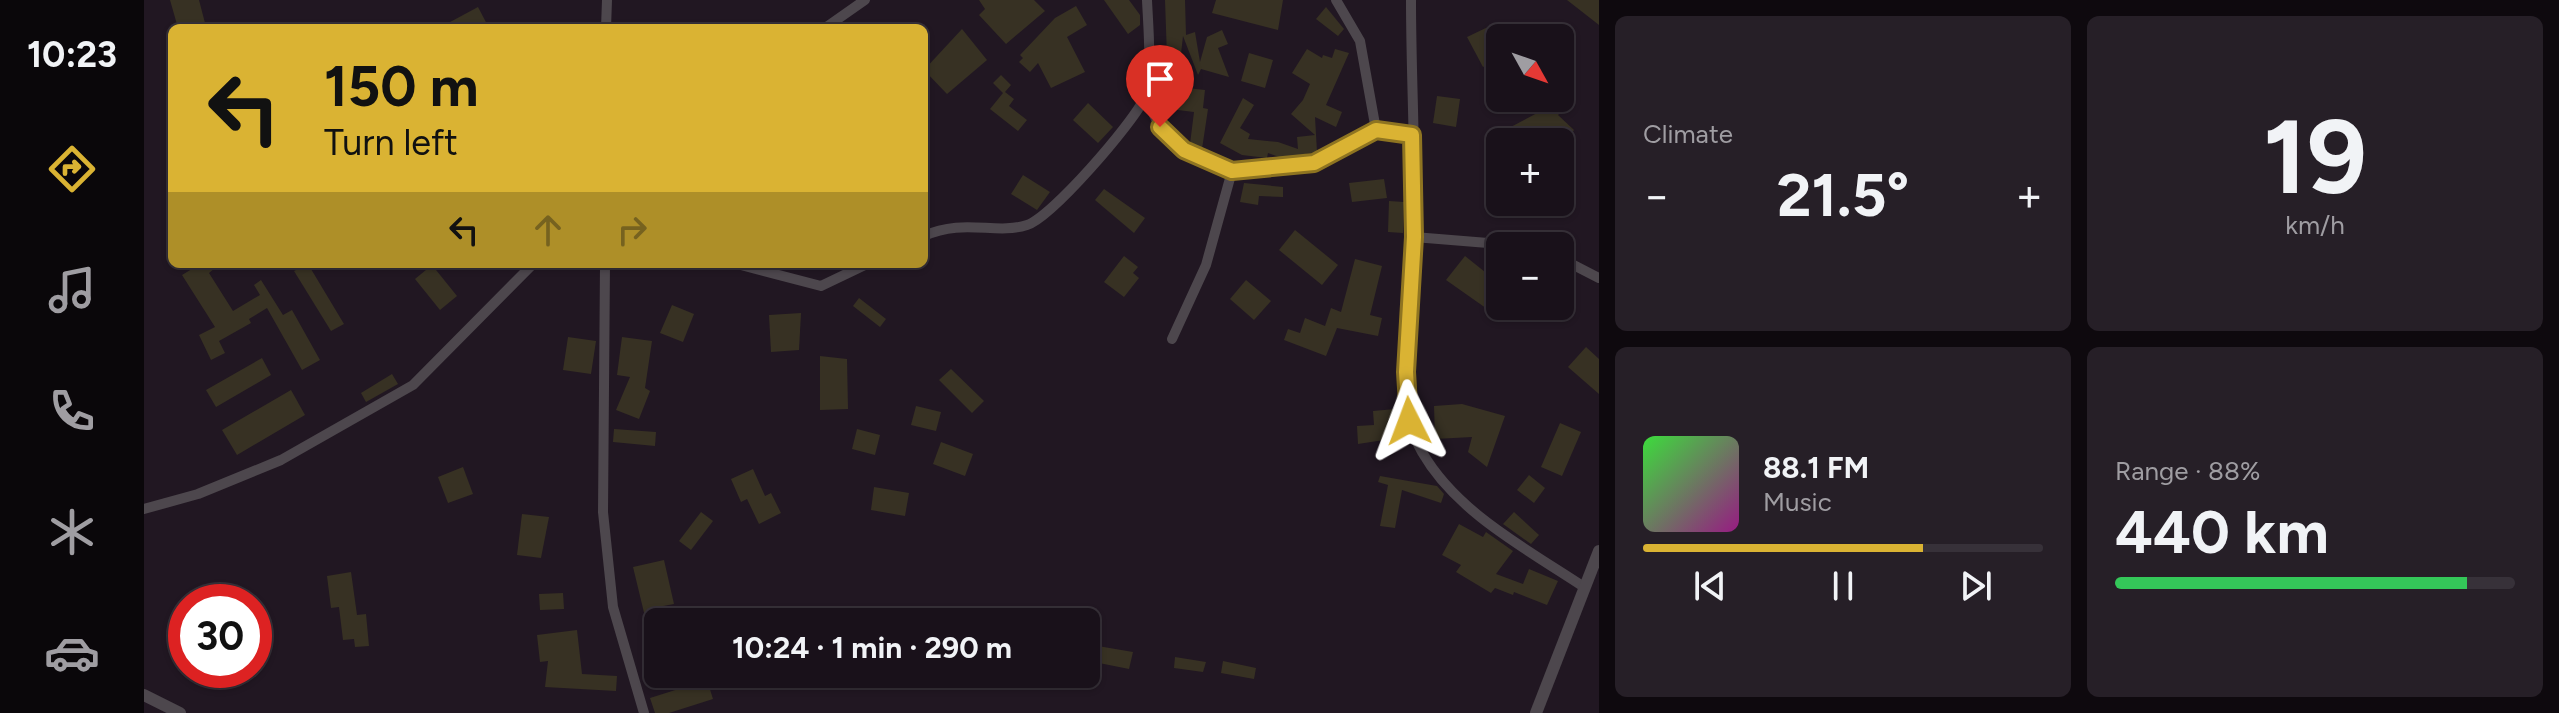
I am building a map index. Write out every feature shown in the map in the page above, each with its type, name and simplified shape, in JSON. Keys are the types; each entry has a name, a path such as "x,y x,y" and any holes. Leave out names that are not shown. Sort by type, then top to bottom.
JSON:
{"street":[{"path":"606,24 607,0"},
{"path":"831,24 865,0"},
{"path":"1147,0 1145,97 1160,127 1184,150 1232,171 1314,163 1376,130 1412,135"},
{"path":"1336,0 1360,41 1376,130"},
{"path":"1411,0 1414,237 1406,372 1409,421 1422,452 1466,505 1584,587"},
{"path":"928,235 956,226 1025,226 1035,221 1123,131 1145,97"},
{"path":"1172,339 1206,265 1232,171"},
{"path":"1414,237 1486,243"},
{"path":"1574,265 1599,278"},
{"path":"144,509 198,494 281,460 413,385 529,268"},
{"path":"605,268 603,512 613,607 644,713"},
{"path":"752,268 821,286 859,268"},
{"path":"1536,713 1599,551"},
{"path":"144,695 180,713"}],"building":[{"path":"170,0 199,0 205,23 177,24"},
{"path":"979,0 1034,0 1045,11 1006,44 979,15 985,9"},
{"path":"1104,0 1129,0 1140,15 1140,25 1128,34"},
{"path":"1165,0 1185,0 1186,35 1195,32 1200,62 1207,37 1222,30 1228,44 1218,48 1229,77 1201,69 1198,75 1183,36 1181,54 1167,57"},
{"path":"1216,0 1283,0 1278,30 1212,13"},
{"path":"1567,0 1599,0 1599,25"},
{"path":"1076,6 1087,25 1067,37 1085,72 1051,88 1038,63 1030,72 1019,62 1023,58 1020,55 1055,18"},
{"path":"478,7 487,24 446,24"},
{"path":"1326,7 1344,29 1338,36 1316,19"},
{"path":"1486,28 1486,65 1483,67 1467,37"},
{"path":"962,29 987,60 947,94 928,74 928,66"},
{"path":"1307,49 1322,58 1323,55 1332,58 1335,49 1349,53 1326,105 1342,112 1336,127 1315,117 1317,152 1282,158 1268,153 1267,158 1242,155 1220,143 1243,98 1254,105 1240,128 1250,134 1248,139 1278,142 1298,149 1297,137 1315,135 1291,114 1303,100 1310,84 1292,73"},
{"path":"1249,53 1273,60 1265,88 1241,81"},
{"path":"1001,75 1011,85 1005,92 1014,99 1009,106 1027,120 1018,131 990,109 1003,93 993,83"},
{"path":"1165,76 1179,78 1178,87 1205,90 1203,108 1208,109 1202,149 1190,144 1194,112 1161,108"},
{"path":"1437,96 1460,99 1456,127 1433,123"},
{"path":"1088,103 1113,127 1098,143 1073,120"},
{"path":"1539,112 1561,112 1558,115 1572,128 1509,128"},
{"path":"1023,175 1050,192 1037,210 1011,194"},
{"path":"1384,179 1387,198 1352,202 1349,183"},
{"path":"1244,183 1283,187 1283,197 1259,196 1258,205 1240,202"},
{"path":"1104,189 1145,218 1134,233 1095,200"},
{"path":"1389,201 1404,202 1403,233 1388,232"},
{"path":"1295,230 1338,265 1322,285 1279,250"},
{"path":"1124,256 1138,267 1133,273 1139,278 1124,297 1104,282"},
{"path":"1465,256 1486,273 1486,308 1446,280"},
{"path":"1355,259 1382,266 1370,315 1382,318 1378,336 1337,328 1326,356 1284,340 1288,329 1300,333 1305,318 1325,326 1331,308 1341,312"},
{"path":"193,268 215,268 209,273 233,311 260,295 254,285 261,280 283,315 292,310 320,360 302,370 267,308 249,319 251,323 219,341 225,353 211,360 199,335 215,327 182,275"},
{"path":"310,268 344,324 331,331 294,271"},
{"path":"428,268 434,268 457,296 440,310 415,279"},
{"path":"1246,280 1271,301 1254,320 1230,299"},
{"path":"859,298 886,319 880,327 853,306"},
{"path":"672,305 694,314 683,342 660,333"},
{"path":"801,313 799,350 771,352 769,315"},
{"path":"568,337 596,341 591,374 563,370"},
{"path":"622,337 652,341 645,388 650,391 639,419 616,410 630,377 617,375"},
{"path":"1586,347 1599,359 1599,394 1568,367"},
{"path":"820,356 847,359 848,409 820,410"},
{"path":"262,358 271,375 216,407 206,390"},
{"path":"951,369 984,401 972,413 939,380"},
{"path":"392,374 398,384 366,402 361,393"},
{"path":"291,390 305,415 237,455 222,430"},
{"path":"1462,404 1505,416 1487,467 1468,452 1472,437 1435,439 1434,406"},
{"path":"916,406 941,412 936,431 911,425"},
{"path":"1395,409 1397,438 1358,444 1357,426 1374,425 1373,411"},
{"path":"1560,423 1581,432 1562,476 1541,467"},
{"path":"614,429 656,432 655,446 613,442"},
{"path":"857,429 880,435 875,455 852,449"},
{"path":"941,442 973,454 965,476 933,464"},
{"path":"463,467 473,494 448,503 438,477"},
{"path":"753,469 765,496 771,493 781,513 759,524 747,499 741,502 731,479"},
{"path":"1529,475 1545,488 1534,503 1517,490"},
{"path":"1380,476 1437,486 1444,494 1441,503 1402,490 1395,528 1380,526 1388,485 1378,482"},
{"path":"874,487 909,493 905,516 871,510"},
{"path":"701,512 713,521 691,550 679,541"},
{"path":"1514,512 1539,535 1531,544 1503,524"},
{"path":"522,514 549,517 541,558 517,555"},
{"path":"1459,524 1483,537 1486,532 1513,551 1496,574 1523,584 1529,569 1558,581 1547,605 1514,592 1513,595 1495,588 1491,593 1456,572 1461,565 1442,555"},
{"path":"664,560 674,604 644,608 644,613 633,567"},
{"path":"351,572 357,615 366,614 369,646 355,647 354,639 343,640 339,607 331,608 327,576"},
{"path":"563,593 564,609 540,610 539,594"},
{"path":"577,630 582,674 617,676 616,691 545,687 548,661 540,662 537,635"},
{"path":"1100,646 1133,652 1129,669 1100,663"},
{"path":"1175,657 1206,662 1203,672 1174,668"},
{"path":"1223,661 1256,668 1254,679 1221,673"},
{"path":"682,688 710,688 713,699 669,713 655,713 650,698"}],"route":[{"path":"1160,127 1184,150 1232,171 1314,163 1376,130 1412,135 1414,237 1406,372 1409,421"}]}
